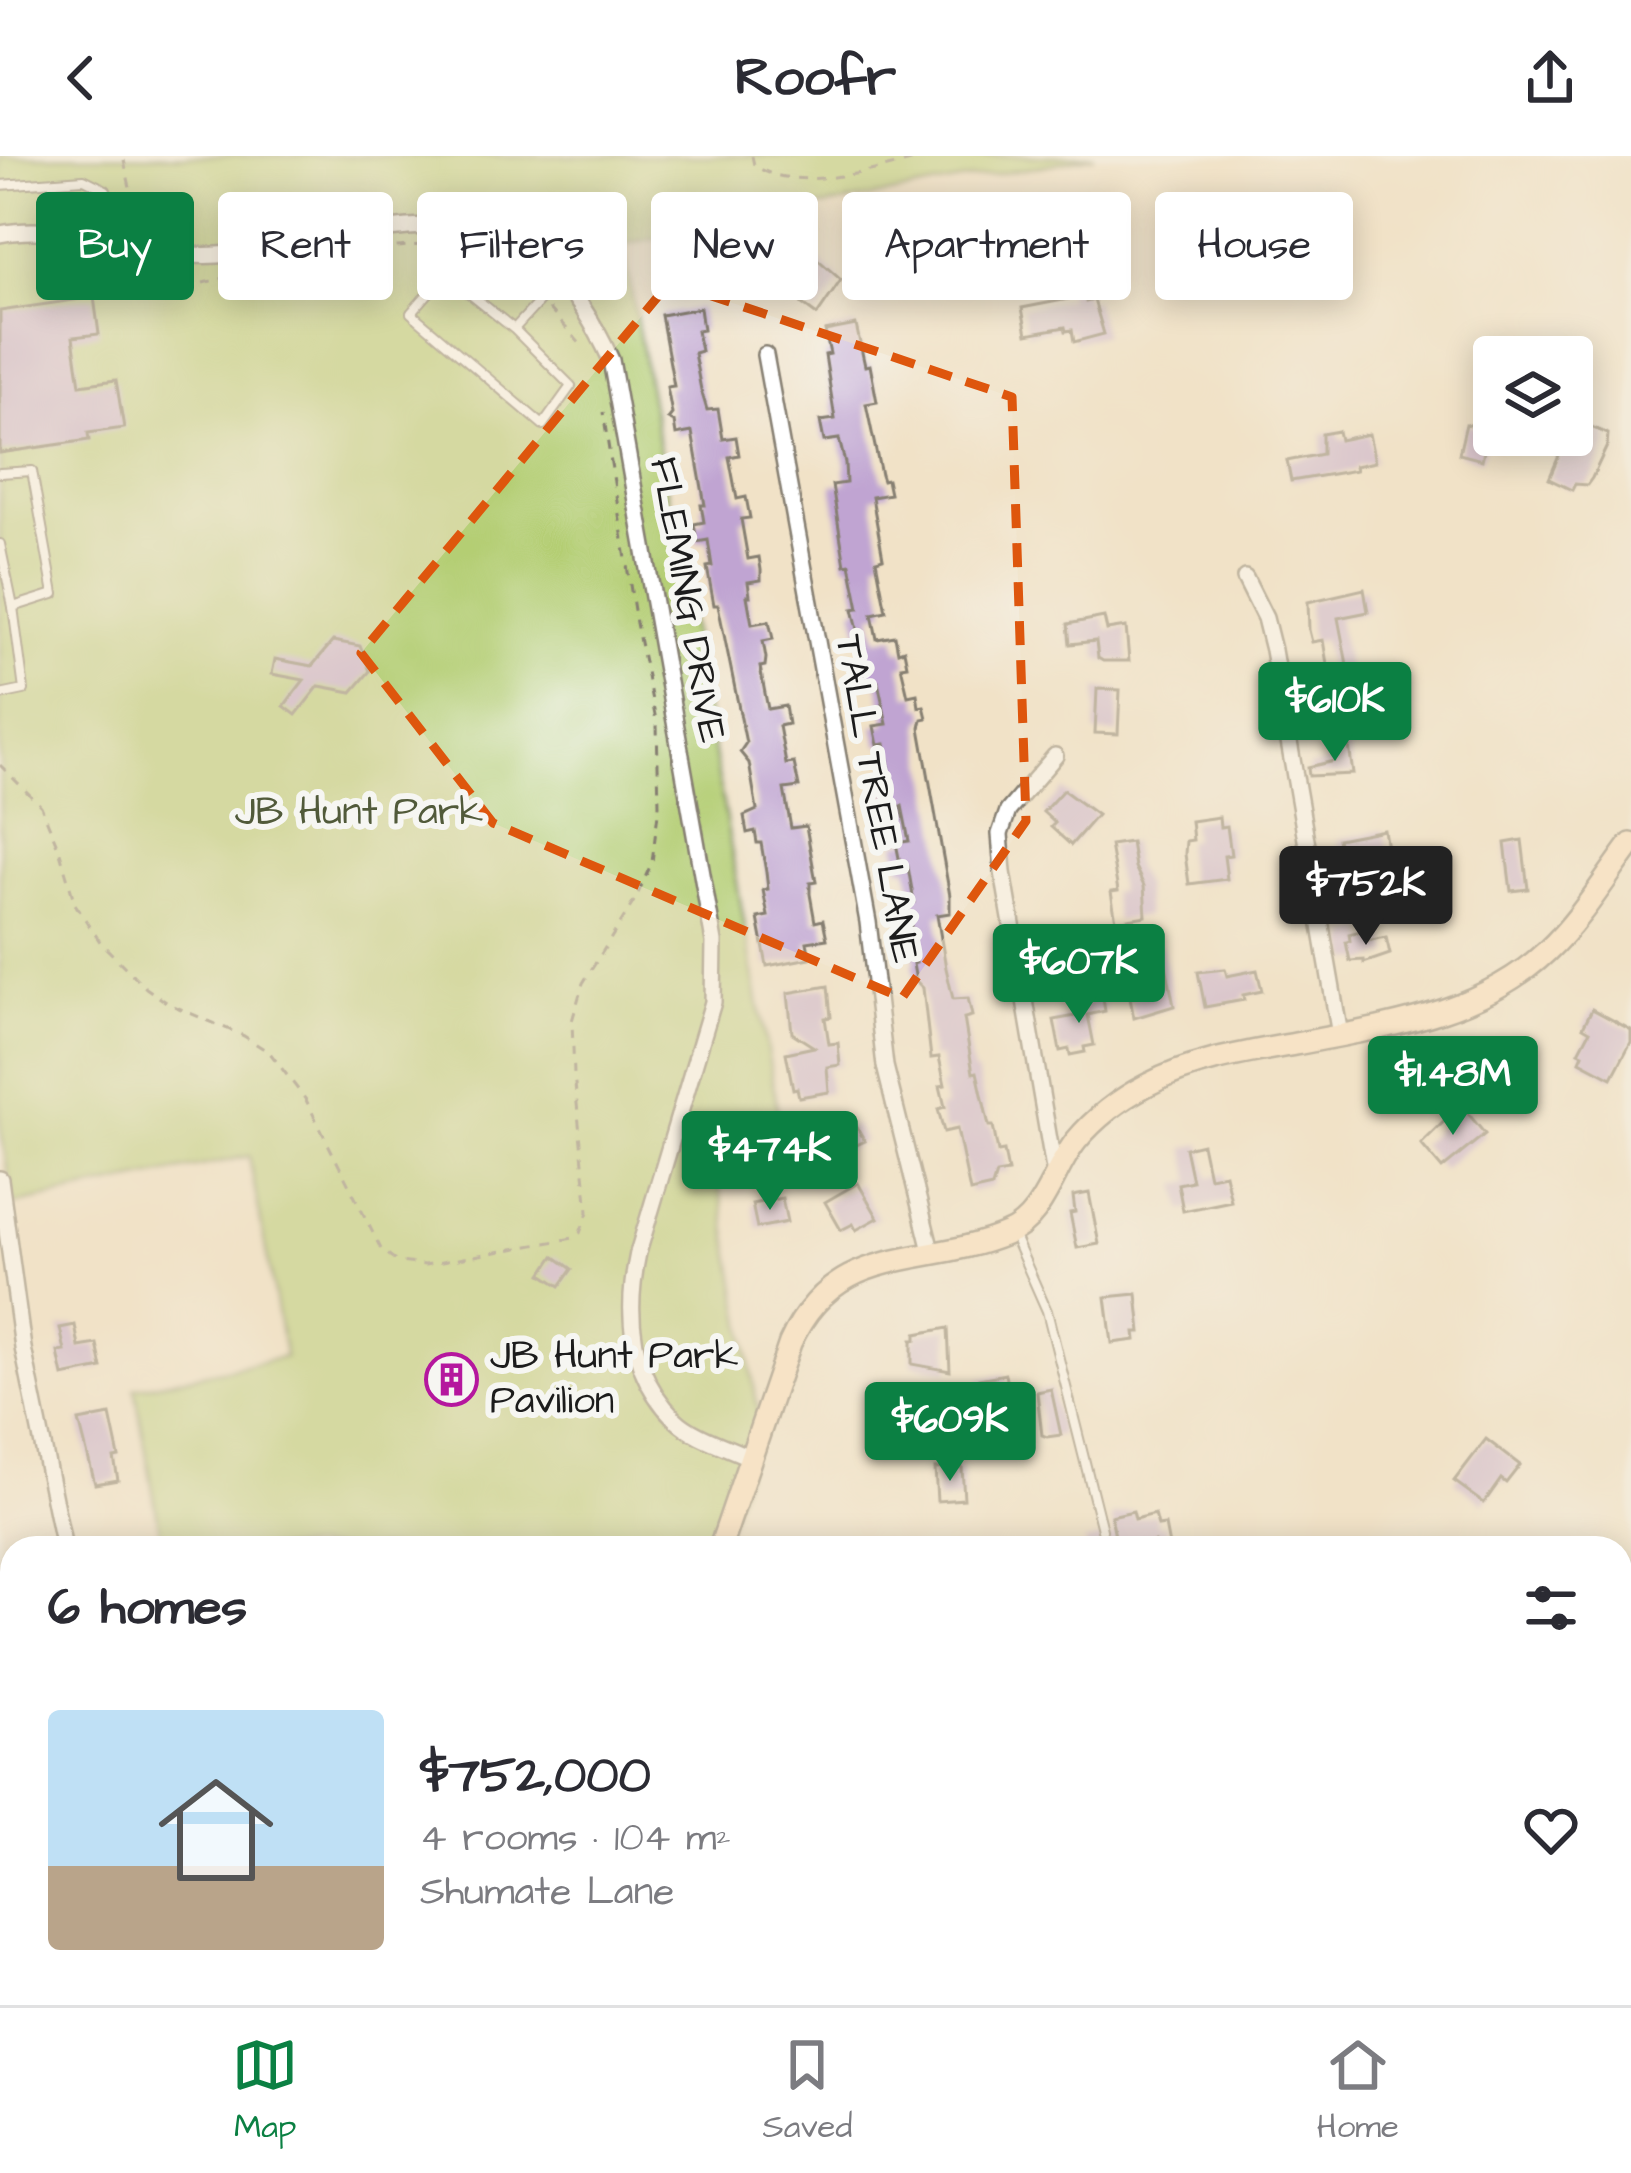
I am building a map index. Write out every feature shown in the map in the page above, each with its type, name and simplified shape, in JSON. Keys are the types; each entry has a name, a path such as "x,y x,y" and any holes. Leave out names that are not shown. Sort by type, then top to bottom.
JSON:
{"street":[{"name":"FLEMING DRIVE","path":"194,254 217,255 417,225"},
{"name":"FLEMING DRIVE","path":"0,234 36,233"},
{"name":"FLEMING DRIVE","path":"577,300 592,319 611,360 714,942 713,1002 638,1253 630,1290 631,1336 648,1383 678,1422 751,1457"},
{"name":"TALL TREE LANE","path":"765,355 868,922 885,1066 932,1251"},
{"path":"1245,578 1265,618 1273,650 1340,1035"},
{"path":"1055,756 1008,811 1000,834 1055,1174"},
{"path":"724,1536 790,1343 801,1319 823,1293 852,1273 1012,1232 1035,1209 1075,1142 1108,1110 1180,1070 1396,1024 1501,985 1544,954 1574,922 1631,844"},
{"path":"0,1180 23,1348 62,1536"}],"lane":[{"path":"0,185 84,179 106,192"},
{"path":"445,274 514,329 571,386 543,425 411,313 445,274"},
{"path":"514,329 541,300"},
{"path":"0,473 32,471 54,594 13,607"},
{"path":"0,544 24,690 0,695"},
{"path":"1012,1232 1047,1311 1102,1530"}],"path":[{"path":"112,156 124,160 134,156"},
{"path":"752,156 754,165 784,180 857,172 930,156"},
{"path":"124,160 131,192"},
{"path":"546,306 587,352"},
{"path":"0,765 41,806 74,904 116,959 169,1004 244,1036 270,1052 286,1070 390,1258 425,1265 574,1238 588,1212 572,1046 576,1000 652,862 659,806 657,725 602,403"}],"highlighted area":[{"path":"670,282 1012,397 1026,821 902,998 493,823 361,653"}],"green space":[{"name":"JB Hunt Park","path":"0,156 1095,156 902,192 842,192 842,203 818,208 818,192 651,192 651,239 627,243 627,192 417,192 417,300 627,300 627,266 778,1112 709,1126 761,1427 724,1536 161,1536 135,1388 285,1357 249,1156 13,1205 0,1124"}],"building":[{"path":"818,260 841,280 817,315 802,304 818,300"},
{"path":"94,300 99,334 73,337 80,385 116,380 124,428 88,433 89,440 0,453 0,311"},
{"path":"1094,300 1104,334 1074,342 1072,330 1065,327 1027,334 1022,308"},
{"path":"700,308 701,351 694,353 701,390 707,410 718,409 723,439 736,437 739,455 729,457 737,499 746,497 750,518 741,519 748,559 759,557 761,570 761,580 748,582 752,624 769,621 773,639 763,641 766,658 765,666 760,667 768,709 785,706 788,724 779,726 786,764 794,763 799,787 784,789 791,828 806,826 816,882 810,883 815,922 823,920 827,939 807,942 810,958 767,966 758,918 768,916 763,890 768,889 766,872 761,843 755,831 747,833 744,816 757,810 749,763 740,752 746,743 718,605 714,605 708,540 697,542 694,524 704,522 701,505 705,505 692,432 676,435 674,422 668,419 672,414 667,387 674,386 661,315"},
{"path":"856,325 865,366 870,365 877,402 866,404 881,475 890,494 872,497 883,558 876,560 886,611 872,614 877,639 895,636 898,652 904,650 907,665 901,666 908,696 917,694 927,718 920,728 950,896 950,913 937,915 946,968 953,999 968,998 972,1016 964,1018 973,1073 977,1072 989,1126 993,1126 998,1152 1004,1151 1008,1172 996,1174 992,1187 970,1192 957,1129 944,1132 938,1109 945,1107 940,1086 945,1085 939,1057 931,1058 923,988 916,981 913,964 914,940 906,903 914,902 908,867 901,868 896,843 909,841 902,806 891,808 888,801 885,784 892,783 885,744 878,745 874,726 887,724 878,682 867,684 853,609 859,608 850,564 845,565 832,485 846,483 845,463 839,439 824,441 820,421 835,419 825,331"},
{"path":"1466,424 1473,426 1473,456 1483,456 1482,460 1459,454"},
{"path":"1593,428 1608,434 1607,446 1587,485 1575,484 1572,490 1549,479 1559,456 1593,456"},
{"path":"1338,431 1340,440 1369,434 1375,462 1355,466 1356,470 1291,481 1287,461 1322,454 1322,434"},
{"path":"1364,589 1368,612 1338,618 1357,716 1321,724 1322,683 1330,682 1323,640 1312,642 1308,602"},
{"path":"1104,617 1107,630 1126,627 1129,661 1098,658 1096,641 1070,644 1068,624"},
{"path":"333,641 360,646 370,671 352,692 319,686 296,715 284,706 304,680 272,674 275,659 312,666"},
{"path":"1097,689 1120,690 1118,734 1095,733"},
{"path":"1349,746 1353,774 1309,776 1308,767 1334,761 1332,749"},
{"path":"1063,790 1097,815 1071,845 1051,827 1055,823 1043,812"},
{"path":"1219,817 1220,827 1227,826 1231,855 1224,856 1227,879 1189,884 1185,854 1186,841 1193,840 1191,821"},
{"path":"1384,830 1388,854 1361,859 1364,874 1345,878 1338,839"},
{"path":"1522,840 1528,889 1511,891 1505,843"},
{"path":"1131,842 1144,886 1146,916 1116,921 1111,892 1118,891 1110,845"},
{"path":"1365,930 1367,941 1386,937 1390,954 1364,963 1350,961 1349,934"},
{"path":"1162,945 1174,1006 1134,1018 1130,998 1142,995 1137,971 1113,975 1110,954"},
{"path":"1225,969 1227,976 1257,970 1262,991 1243,995 1244,1000 1205,1007 1198,972"},
{"path":"828,986 831,1017 825,1018 829,1044 838,1043 840,1065 827,1067 829,1092 799,1097 786,1053 814,1047 792,1033 788,993"},
{"path":"1102,993 1105,1011 1088,1015 1094,1045 1070,1055 1069,1049 1060,1051 1054,1020 1081,1015 1078,997"},
{"path":"1592,1009 1631,1030 1631,1042 1612,1078 1580,1061 1583,1054 1579,1052 1590,1031 1583,1027"},
{"path":"1461,1105 1485,1134 1442,1169 1421,1144"},
{"path":"855,1124 865,1141 830,1157 824,1145"},
{"path":"1202,1144 1209,1177 1225,1174 1231,1201 1183,1211 1178,1184 1192,1181 1185,1148"},
{"path":"858,1183 878,1218 856,1230 853,1224 841,1230 825,1202"},
{"path":"1089,1193 1099,1244 1077,1248 1070,1213 1075,1212 1073,1196"},
{"path":"782,1198 787,1222 757,1228 752,1204"},
{"path":"554,1256 572,1269 560,1286 542,1274"},
{"path":"1137,1294 1141,1332 1135,1332 1136,1340 1112,1343 1106,1297"},
{"path":"75,1325 79,1347 97,1344 102,1368 63,1376 60,1328"},
{"path":"948,1328 950,1371 912,1364 916,1334"},
{"name":"JB Hunt Park Pavilion","path":"443,1362 469,1380 458,1396 432,1377"},
{"path":"1005,1374 1010,1402 999,1405 1006,1445 981,1450 975,1423 986,1421 979,1379"},
{"path":"1051,1389 1061,1435 1047,1437 1042,1435 1037,1392"},
{"path":"110,1415 119,1457 114,1458 118,1480 95,1484 79,1421"},
{"path":"1486,1439 1520,1465 1506,1483 1501,1479 1484,1503 1454,1481"},
{"path":"962,1467 964,1499 937,1501 935,1469"},
{"path":"1133,1511 1135,1519 1155,1514 1167,1536 1115,1536 1111,1516"}],"place":[{"name":"JB Hunt Park Pavilion","path":"451,1379"}]}
